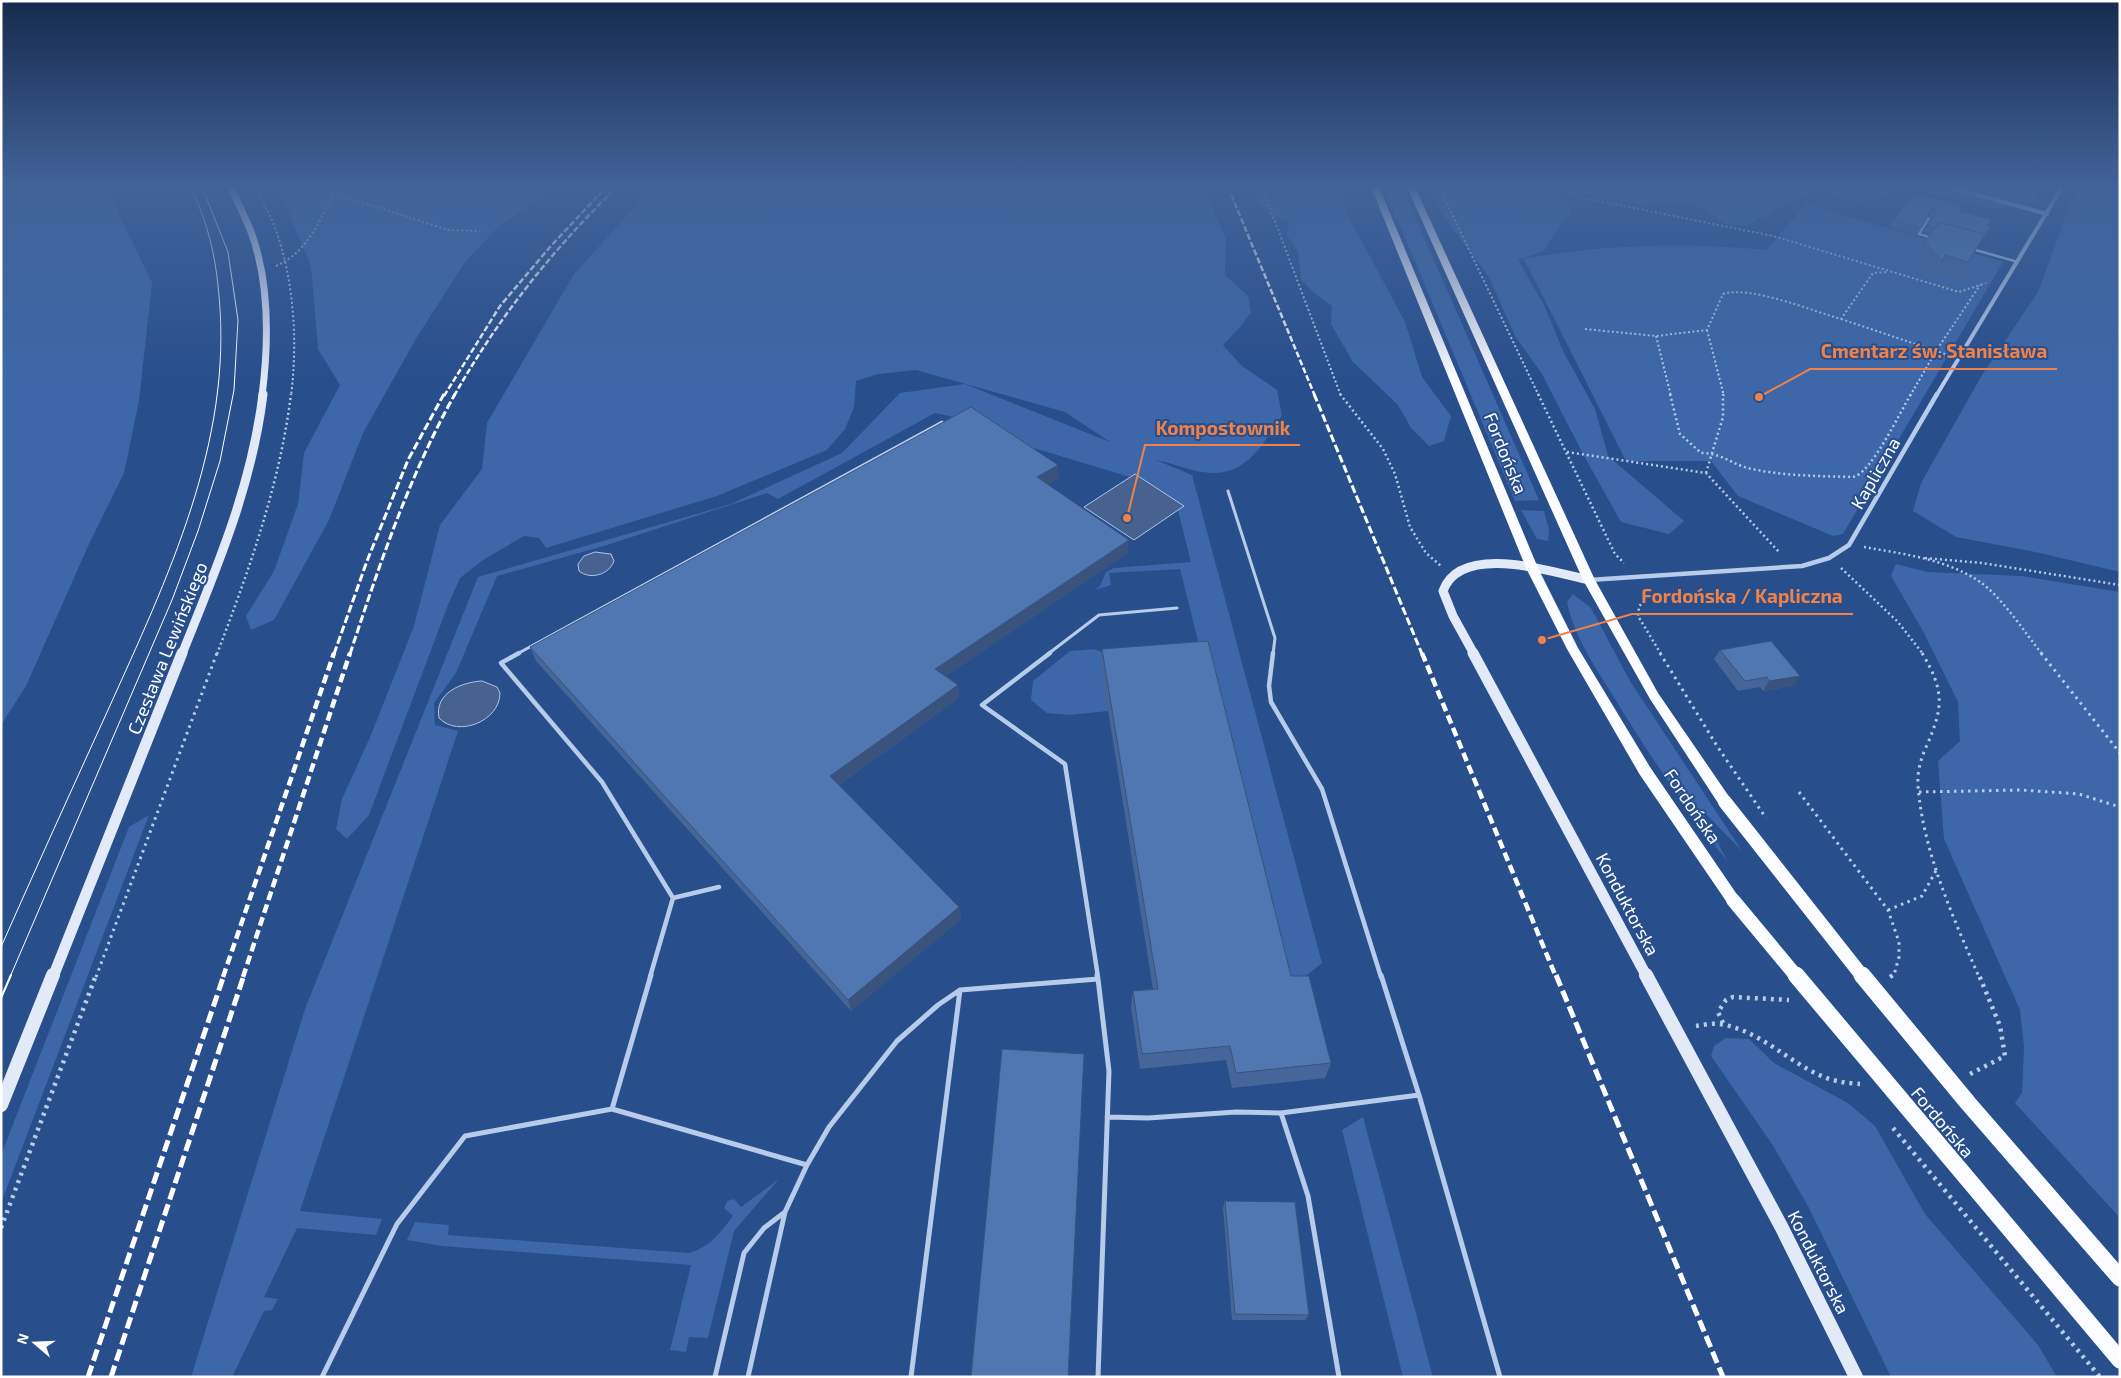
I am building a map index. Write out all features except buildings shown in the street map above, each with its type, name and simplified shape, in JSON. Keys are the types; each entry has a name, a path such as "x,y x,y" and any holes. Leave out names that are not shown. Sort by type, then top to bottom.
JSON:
{"main road":[{"name":"Fordońska","path":"1401,251 1532,568 1573,649 1645,771 1733,900 1962,1176 2120,1360"},
{"name":"Fordońska","path":"1441,251 1590,580 1654,696 1725,802 1827,934 2006,1149 2120,1278"}],"street":[{"name":"Czesława Lewińskiego","path":"1,1105 206,596 238,510 257,436 265,380 267,325 261,270 256,251"},
{"name":"Kapliczna","path":"1590,580 1793,567 1830,558 1849,545 2000,288 2024,251"},
{"path":"1451,574 1462,569 1507,564 1590,580"},
{"name":"Konduktorska","path":"1451,574 1444,584 1443,591 1446,601 1675,1032 1782,1228 1856,1377"}],"lane":[{"path":"1980,251 2018,262"},
{"path":"612,1109 673,898 602,782 501,663 942,422"},
{"path":"1228,491 1274,638 1269,686 1272,702 1322,789 1419,1095 1500,1377"},
{"path":"1098,1377 1109,1071 1098,979 1065,764 982,705 1099,615 1177,608"},
{"path":"673,898 719,886"},
{"path":"748,1377 784,1212 829,1127 879,1062 918,1020 960,990 1098,979"},
{"path":"911,1377 960,990"},
{"path":"1108,1117 1148,1118 1236,1112 1281,1113 1419,1095"},
{"path":"322,1377 397,1224 465,1136 612,1109 807,1166"},
{"path":"1281,1113 1308,1196 1339,1377"},
{"path":"715,1377 744,1253 764,1228 784,1212"}],"path":[{"path":"261,270 284,263 300,251"},
{"path":"1286,251 1339,393 1363,421 1389,459 1397,480 1405,518 1414,539 1426,555 1451,574"},
{"path":"1470,251 1615,554 1636,577 1645,598 1639,607 1638,616 1717,746 1769,822"},
{"path":"1823,251 1959,292 1986,283 2000,288"},
{"path":"1841,319 1874,273 1891,272"},
{"path":"1656,336 1680,434 1701,453 1710,452 1733,464 1756,470 1834,477 1859,476 1869,465 1936,351 1980,285"},
{"path":"1706,473 1710,452 1723,417 1723,398 1707,330 1723,294 1732,290 1762,295 1841,319 1958,359"},
{"path":"1585,329 1656,336 1707,330"},
{"path":"1567,452 1706,473 1793,567"},
{"path":"1849,545 1917,557 1982,563 2120,585"},
{"path":"1917,557 1947,566 1981,582 2021,626 2120,753"},
{"path":"1830,558 1893,618 1927,661 1939,688 1941,705 1937,725 1924,748 1917,771 1919,792 1930,846 2000,1026 2005,1056 1966,1077"},
{"path":"1919,792 2021,790 2069,793 2120,807"},
{"path":"1888,910 1899,903 1912,902 1921,898 1938,867"},
{"path":"1675,1032 1708,1023 1723,1023 1763,1041 1830,1078 1851,1085 1870,1083"}],"shaded area":[{"path":"1,251 137,251 152,283 139,401 124,473 89,544 26,686 1,725"},
{"path":"305,251 475,251 465,262 417,337 363,433 329,520 274,620 251,630 246,616 274,571 298,504 304,453 340,385 318,349 311,266"},
{"path":"595,251 1226,251 1225,275 1248,296 1251,312 1223,345 1242,366 1277,390 1282,415 1255,453 1238,467 1228,471 1216,473 1201,472 1156,460 1192,475 1322,963 1286,992 1180,569 1109,573 1111,585 1095,590 1100,586 1106,572 1114,568 1191,562 1178,510 1184,506 1135,474 1130,477 997,437 972,421 935,413 778,499 767,493 607,545 497,576 456,673 434,703 435,725 458,731 300,1211 382,1219 376,1235 297,1228 264,1297 278,1299 272,1310 264,1311 232,1377 191,1377 305,1009 478,577 731,504 842,453 900,393 965,384 1110,442 1065,412 916,370 878,374 856,381 854,407 845,429 827,450 717,496 546,548 539,538 524,536 483,560 460,578 448,605 369,815 347,839 336,829 342,799 371,735 414,626 440,525 482,469 487,423 574,274"},
{"path":"1298,251 1367,251 1405,322 1422,377 1451,416 1444,441 1429,446 1411,428 1398,405 1353,362 1331,324 1332,306 1301,280"},
{"path":"1411,251 1430,251 1539,500 1515,501"},
{"path":"1470,251 1542,251 1518,260 1543,303 1564,353 1595,409 1608,456 1684,521 1669,534 1621,522 1583,454 1542,374 1515,336 1489,277"},
{"path":"1574,251 1967,251 2003,262 1843,534 1833,536 1738,496 1711,461 1626,461 1524,259"},
{"path":"2053,251 2120,251 2120,572 2040,553 1956,537 1913,511 1921,483 1982,375 2038,292"},
{"path":"1135,474 1184,506 1134,540 1084,507"},
{"path":"1521,510 1544,511 1549,529 1548,541 1537,539"},
{"path":"595,552 611,554 614,561 612,566 599,575 583,574 579,571 578,564 584,556"},
{"path":"1896,564 1927,572 2021,576 2120,592 2120,1218 2015,1103 2022,1093 2024,1047 2020,1010 1944,839 1938,761 1960,741 1958,702 1924,633 1891,576"},
{"path":"1573,594 1591,608 1630,681 1742,851 1701,809 1727,861 1667,779 1592,661 1574,627 1570,615 1567,602"},
{"path":"1095,649 1114,658 1108,711 1069,715 1047,713 1031,700 1033,681 1070,651"},
{"path":"482,681 497,687 500,693 498,703 493,712 477,724 467,726 447,724 439,718 441,702 451,690 466,684"},
{"path":"149,815 1,1203 1,1155 129,827"},
{"path":"1726,1038 1749,1039 1774,1063 1848,1103 1875,1126 1925,1214 2038,1345 2057,1377 1891,1377 1808,1206 1772,1144 1711,1056 1714,1046"},
{"path":"1363,1117 1433,1377 1403,1377 1342,1130"},
{"path":"779,1179 734,1231 708,1338 689,1337 686,1352 670,1350 691,1265 442,1246 407,1240 415,1222 449,1225 448,1235 689,1253 709,1243 733,1216 724,1208 727,1201 734,1199 741,1207"}],"tram line":[{"path":"1,947 152,611 191,509 206,457 216,404 221,351 219,296 212,251"},
{"path":"10,977 172,600 198,531 220,461 234,390 238,320 228,251"},
{"path":"1,998 11,975"}],"railway":[{"path":"444,396 500,306 546,251"},
{"path":"454,396 508,312 557,251"},
{"path":"1255,251 1315,396"},
{"path":"334,654 367,561 408,460 444,394"},
{"path":"350,654 409,489 438,425 455,394"},
{"path":"1314,394 1422,654"},
{"path":"223,977 334,653"},
{"path":"243,977 350,653"},
{"path":"1422,653 1556,977"},
{"path":"88,1377 224,975"},
{"path":"111,1377 244,975"},
{"path":"1556,975 1723,1377"}],"place":[{"name":"Cmentarz św. Stanisława","path":"1759,397"},
{"name":"Kompostownik","path":"1127,518"},
{"name":"Fordońska / Kapliczna","path":"1542,640"}]}
